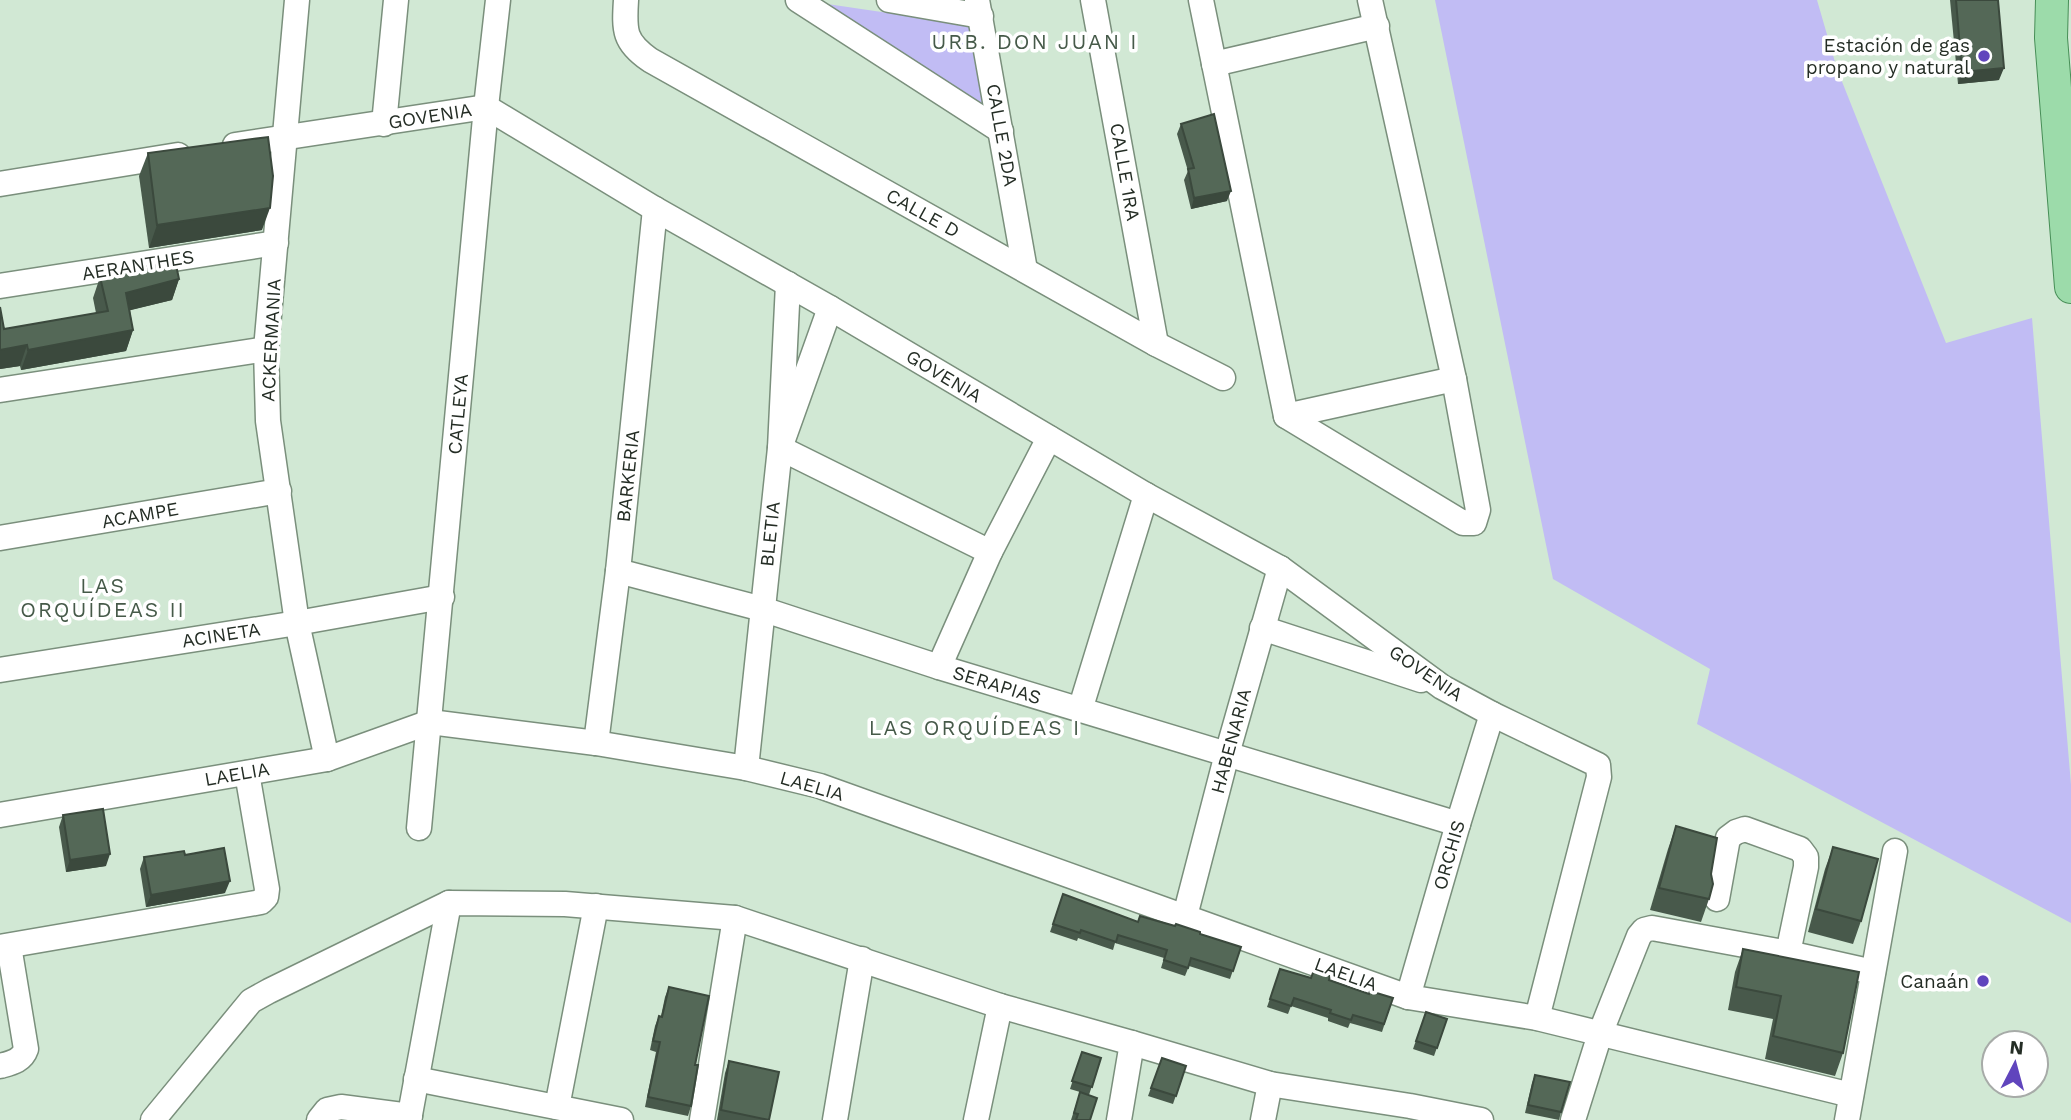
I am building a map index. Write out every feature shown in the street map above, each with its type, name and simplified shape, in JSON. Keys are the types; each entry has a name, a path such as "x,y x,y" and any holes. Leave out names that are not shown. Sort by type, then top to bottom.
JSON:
{"main road":[{"path":"2052,0 2061,40 2071,287"}],"street":[{"name":"ACKERMANIA","path":"297,0 266,349 268,421 297,623 327,759"},
{"path":"384,124 396,0"},
{"name":"CATLEYA","path":"419,828 498,0"},
{"name":"CALLE D","path":"626,0 628,40 650,60 1223,379"},
{"path":"799,0 1002,131"},
{"path":"889,0 979,8"},
{"name":"CALLE 1RA","path":"1093,0 1156,344"},
{"path":"1201,0 1286,416 1463,523 1474,523 1478,510 1454,379 1370,0"},
{"name":"CALLE 2DA","path":"979,8 1026,270"},
{"path":"1213,64 1377,26"},
{"name":"GOVENIA","path":"0,184 486,107 655,209 830,308 1146,495 1279,568 1442,687 1598,765 1599,777 1537,1018"},
{"name":"BARKERIA","path":"596,743 618,571 655,209"},
{"name":"AERANTHES","path":"0,286 276,243"},
{"path":"788,285 780,448 990,552"},
{"name":"BLETIA","path":"746,768 780,448 830,308"},
{"path":"0,390 266,349"},
{"path":"1286,416 1454,379"},
{"path":"939,667 990,552 1049,438"},
{"name":"ACAMPE","path":"0,538 279,491"},
{"path":"1080,710 1146,495"},
{"name":"HABENARIA","path":"1185,916 1279,568"},
{"name":"SERAPIAS","path":"618,571 762,609 939,667 1458,824"},
{"name":"ACINETA","path":"0,670 442,597"},
{"path":"1262,628 1442,687"},
{"name":"ORCHIS","path":"1408,997 1492,714"},
{"name":"LAELIA","path":"0,815 327,759 429,722 596,743 746,768 820,786 1408,997 1537,1018 1851,1095"},
{"path":"0,1066 24,1056 26,1049 4,946 261,902 266,897 267,889 247,773"},
{"path":"1717,899 1728,838 1736,832 1745,829 1800,849 1806,857 1806,867 1788,953"},
{"path":"1847,1120 1895,851"},
{"path":"318,1120 327,1110 341,1107 409,1118 449,903"},
{"path":"153,1120 251,1001 449,903 565,904 735,918 1000,1006 1270,1084 1409,1113 1481,1120"},
{"path":"557,1107 596,906"},
{"path":"702,1120 735,918"},
{"path":"1573,1120 1600,1034 1639,936 1644,930 1652,928 1788,953 1872,972"},
{"path":"835,1120 862,959"},
{"path":"976,1120 1000,1006"},
{"path":"1119,1120 1132,1042"},
{"path":"416,1079 621,1120"},
{"path":"1263,1120 1270,1084"}],"shaded area":[{"path":"800,0 970,25 983,108"},
{"path":"1435,0 1817,0 1837,69 1946,343 2032,318 2071,785 2071,923 1697,724 1710,669 1553,579"}],"building":[{"path":"1956,0 1998,0 2004,68 1962,72"},
{"path":"1214,114 1231,191 1194,198 1188,169 1194,168 1181,124"},
{"path":"268,137 273,176 270,208 157,225 148,153"},
{"path":"175,260 179,279 126,293 133,330 28,350 27,345 0,350 0,307 4,329 108,311 100,277"},
{"path":"103,809 110,854 70,860 63,815"},
{"path":"1676,826 1717,838 1709,899 1659,888"},
{"path":"1833,847 1878,859 1861,921 1816,909"},
{"path":"224,848 230,881 151,895 144,857 184,851 185,855"},
{"path":"1063,894 1138,922 1140,916 1175,926 1176,924 1241,947 1233,971 1191,958 1188,968 1164,960 1167,950 1118,935 1116,942 1053,924"},
{"path":"1743,949 1859,972 1843,1053 1773,1036 1781,996 1736,987"},
{"path":"1280,969 1311,978 1314,970 1330,976 1329,980 1369,994 1370,991 1393,998 1384,1024 1353,1015 1351,1020 1330,1013 1331,1010 1294,998 1291,1006 1270,999"},
{"path":"669,987 709,996 695,1065 698,1065 691,1106 648,1097 660,1042 653,1041"},
{"path":"1426,1012 1447,1019 1437,1048 1416,1041"},
{"path":"1082,1052 1101,1058 1092,1087 1072,1081"},
{"path":"1162,1058 1186,1066 1176,1096 1151,1088"},
{"path":"729,1061 779,1072 769,1120 721,1110"},
{"path":"1535,1075 1570,1082 1561,1112 1528,1105"},
{"path":"1080,1092 1097,1098 1090,1120 1076,1120 1078,1114 1074,1113"}],"place":[{"name":"Estación de gas propano y natural","path":"1984,56"},
{"name":"Canaán","path":"1983,981"}],"district":[{"name":"URB. DON JUAN I","path":"1035,41"},
{"name":"LAS ORQUÍDEAS II","path":"103,597"},
{"name":"LAS ORQUÍDEAS I","path":"975,727"}]}
